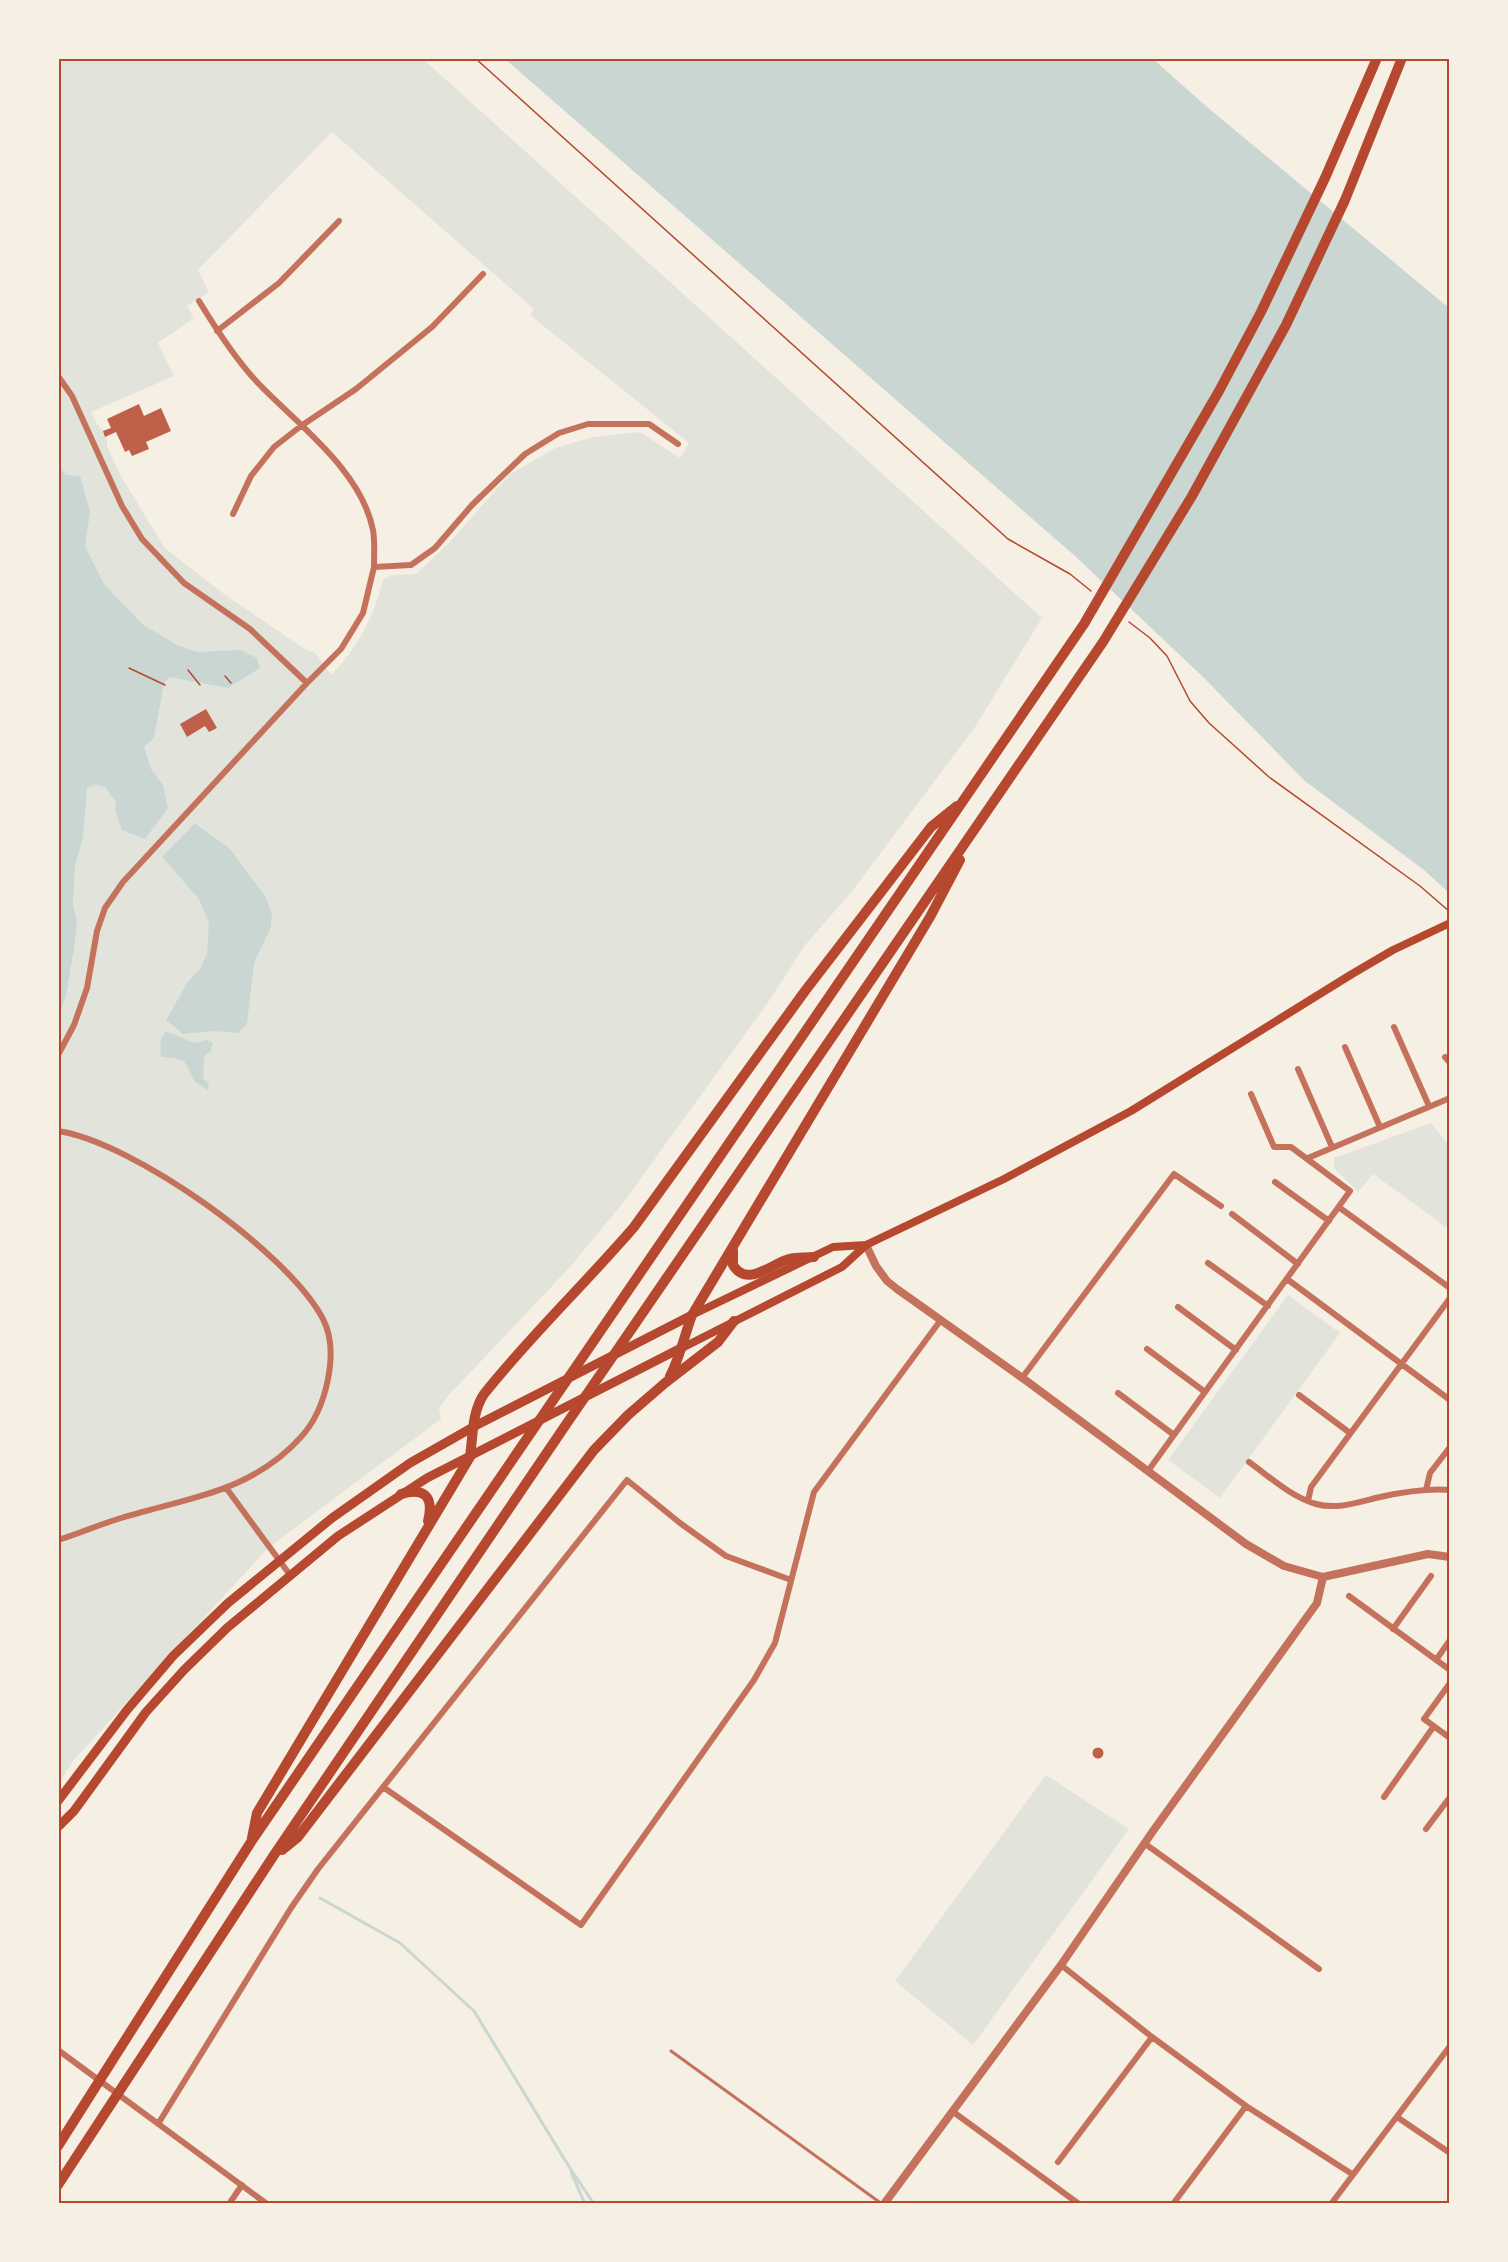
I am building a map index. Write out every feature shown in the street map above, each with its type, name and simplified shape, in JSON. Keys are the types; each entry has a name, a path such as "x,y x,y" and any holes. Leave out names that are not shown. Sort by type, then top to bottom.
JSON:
{"highway":[{"path":"58,2146 251,1842 1084,624 1219,391 1261,312 1325,178 1377,58"},
{"path":"58,2185 274,1855 636,1322 1103,642 1192,496 1286,325 1345,200 1402,58"},
{"path":"251,1842 257,1813 470,1457 475,1412 484,1394 527,1342 603,1263 634,1227 805,991 931,827 966,798"},
{"path":"665,1383 677,1362 679,1349 692,1315 930,917 981,820"},
{"path":"733,1248 733,1265 740,1274 746,1276 789,1259 814,1257"},
{"path":"274,1855 298,1837 594,1450 628,1415 718,1342 734,1321"},
{"path":"401,1494 418,1491 428,1498 430,1512 426,1529"}],"main road":[{"path":"58,1827 74,1811 146,1712 227,1628 338,1536 401,1494 842,1267 866,1245 1004,1179 1131,1112 1352,974 1393,950 1449,923"},
{"path":"58,1801 127,1710 173,1656 217,1613 278,1561 382,1482 475,1426 692,1315 833,1247 866,1245"}],"street":[{"path":"217,330 279,283 339,221"},
{"path":"233,514 251,476 274,447 356,389 424,334 483,274"},
{"path":"58,1055 74,1024 87,988 97,931 105,908 123,882 306,683 341,649 363,613 374,567 373,530 358,491 334,460 256,382 217,330 199,301"},
{"path":"58,376 72,396 122,506 142,539 184,583 250,629 306,683"},
{"path":"374,567 411,565 435,548 472,505 525,454 559,433 588,424 649,424 678,444"},
{"path":"1394,1028 1429,1106"},
{"path":"1345,1047 1380,1127"},
{"path":"1445,1057 1449,1063"},
{"path":"1298,1069 1332,1147"},
{"path":"1148,1471 1340,1208 1350,1191 1292,1147 1274,1147 1251,1094"},
{"path":"1308,1158 1449,1098"},
{"path":"58,1131 70,1132 152,1167 231,1223 273,1257 302,1288 324,1320 331,1353 327,1389 316,1416 303,1436 266,1468 227,1489 117,1519 58,1540"},
{"path":"1022,1378 1174,1174 1221,1206"},
{"path":"1275,1182 1329,1221"},
{"path":"1340,1208 1449,1288"},
{"path":"1232,1214 1298,1264"},
{"path":"866,1245 876,1266 887,1281 1246,1544 1284,1566 1323,1577 1428,1554 1449,1557"},
{"path":"1208,1263 1268,1306"},
{"path":"1287,1280 1449,1400"},
{"path":"1308,1501 1311,1487 1449,1298"},
{"path":"1178,1307 1236,1350"},
{"path":"383,1787 581,1924 754,1680 775,1642 814,1492 940,1321"},
{"path":"1147,1349 1205,1392"},
{"path":"1118,1392 1174,1435"},
{"path":"1299,1395 1350,1433"},
{"path":"1426,1490 1430,1473 1449,1447"},
{"path":"1249,1462 1297,1496 1331,1506 1349,1505 1426,1490 1449,1490"},
{"path":"158,2124 291,1908 318,1869 627,1480 680,1523 726,1556 792,1580"},
{"path":"227,1489 290,1575"},
{"path":"1393,1629 1431,1576"},
{"path":"883,2204 1060,1965 1144,1843 1317,1603 1323,1577"},
{"path":"1349,1596 1449,1670"},
{"path":"1436,1660 1449,1640"},
{"path":"1449,1683 1424,1719 1449,1738"},
{"path":"1384,1797 1434,1726"},
{"path":"1426,1829 1449,1797"},
{"path":"1144,1843 1319,1969"},
{"path":"1060,1965 1246,2106 1352,2174"},
{"path":"1058,2162 1152,2037"},
{"path":"1331,2204 1449,2046"},
{"path":"58,2050 267,2204"},
{"path":"1173,2204 1246,2106"},
{"path":"952,2111 1079,2204"},
{"path":"1397,2117 1449,2153"},
{"path":"229,2204 242,2185"}],"lane":[{"path":"671,2051 883,2204"}],"path":[{"path":"475,58 1008,540 1070,574 1097,596"},
{"path":"1122,616 1150,638 1167,656 1190,701 1202,716 1252,762 1311,809 1420,886 1449,912"},
{"path":"129,668 165,685"},
{"path":"188,670 200,685"},
{"path":"225,676 231,683"}],"shaded area":[{"path":"58,59 423,59 1042,618 975,727 850,894 805,945 769,1001 623,1203 570,1267 446,1398 439,1408 441,1419 268,1548 73,1761 59,1784","holes":["332,132 534,309 530,315 689,443 680,458 640,432 593,437 555,448 509,475 449,543 416,574 391,575 383,580 364,631 341,665 331,675 315,652 306,650 224,594 165,548 122,478 107,446 107,437 99,428 91,412 174,376 158,343 194,318 187,306 209,292 198,270"]},
{"path":"505,59 1153,59 1207,107 1449,308 1449,893 1424,870 1305,781 1202,676 1075,556"},
{"path":"59,467 66,475 80,476 90,512 85,546 104,584 142,624 177,645 197,652 241,650 257,658 260,668 228,688 169,677 164,683 154,738 144,747 151,769 163,785 168,808 145,839 122,830 115,810 116,802 106,788 96,784 87,788 83,837 75,866 73,905 77,921 74,948 66,996 59,1014"},
{"path":"195,823 230,849 265,896 272,914 271,927 254,963 247,1024 237,1033 215,1031 183,1034 166,1020 187,983 200,969 207,954 209,923 199,899 162,857"},
{"path":"166,1031 194,1043 207,1040 213,1043 210,1052 204,1056 203,1078 209,1084 208,1090 195,1082 184,1061 161,1057 160,1043"},
{"path":"1431,1123 1449,1145 1449,1229 1373,1174 1358,1192 1334,1168 1334,1158"},
{"path":"1288,1295 1340,1333 1220,1498 1168,1460"},
{"path":"1046,1775 1129,1829 973,2045 895,1981"}],"building":[{"path":"139,404 144,416 161,408 171,431 146,442 149,449 132,456 129,450 125,452 116,432 105,437 103,431 111,428 107,419"},
{"path":"206,709 217,728 209,732 205,726 187,737 180,724"},
{"path":"1098,1747 1104,1753 1098,1759 1092,1753"}],"waterway":[{"path":"320,1898 400,1943 474,2011 594,2204"},
{"path":"571,2172 585,2204"}]}
